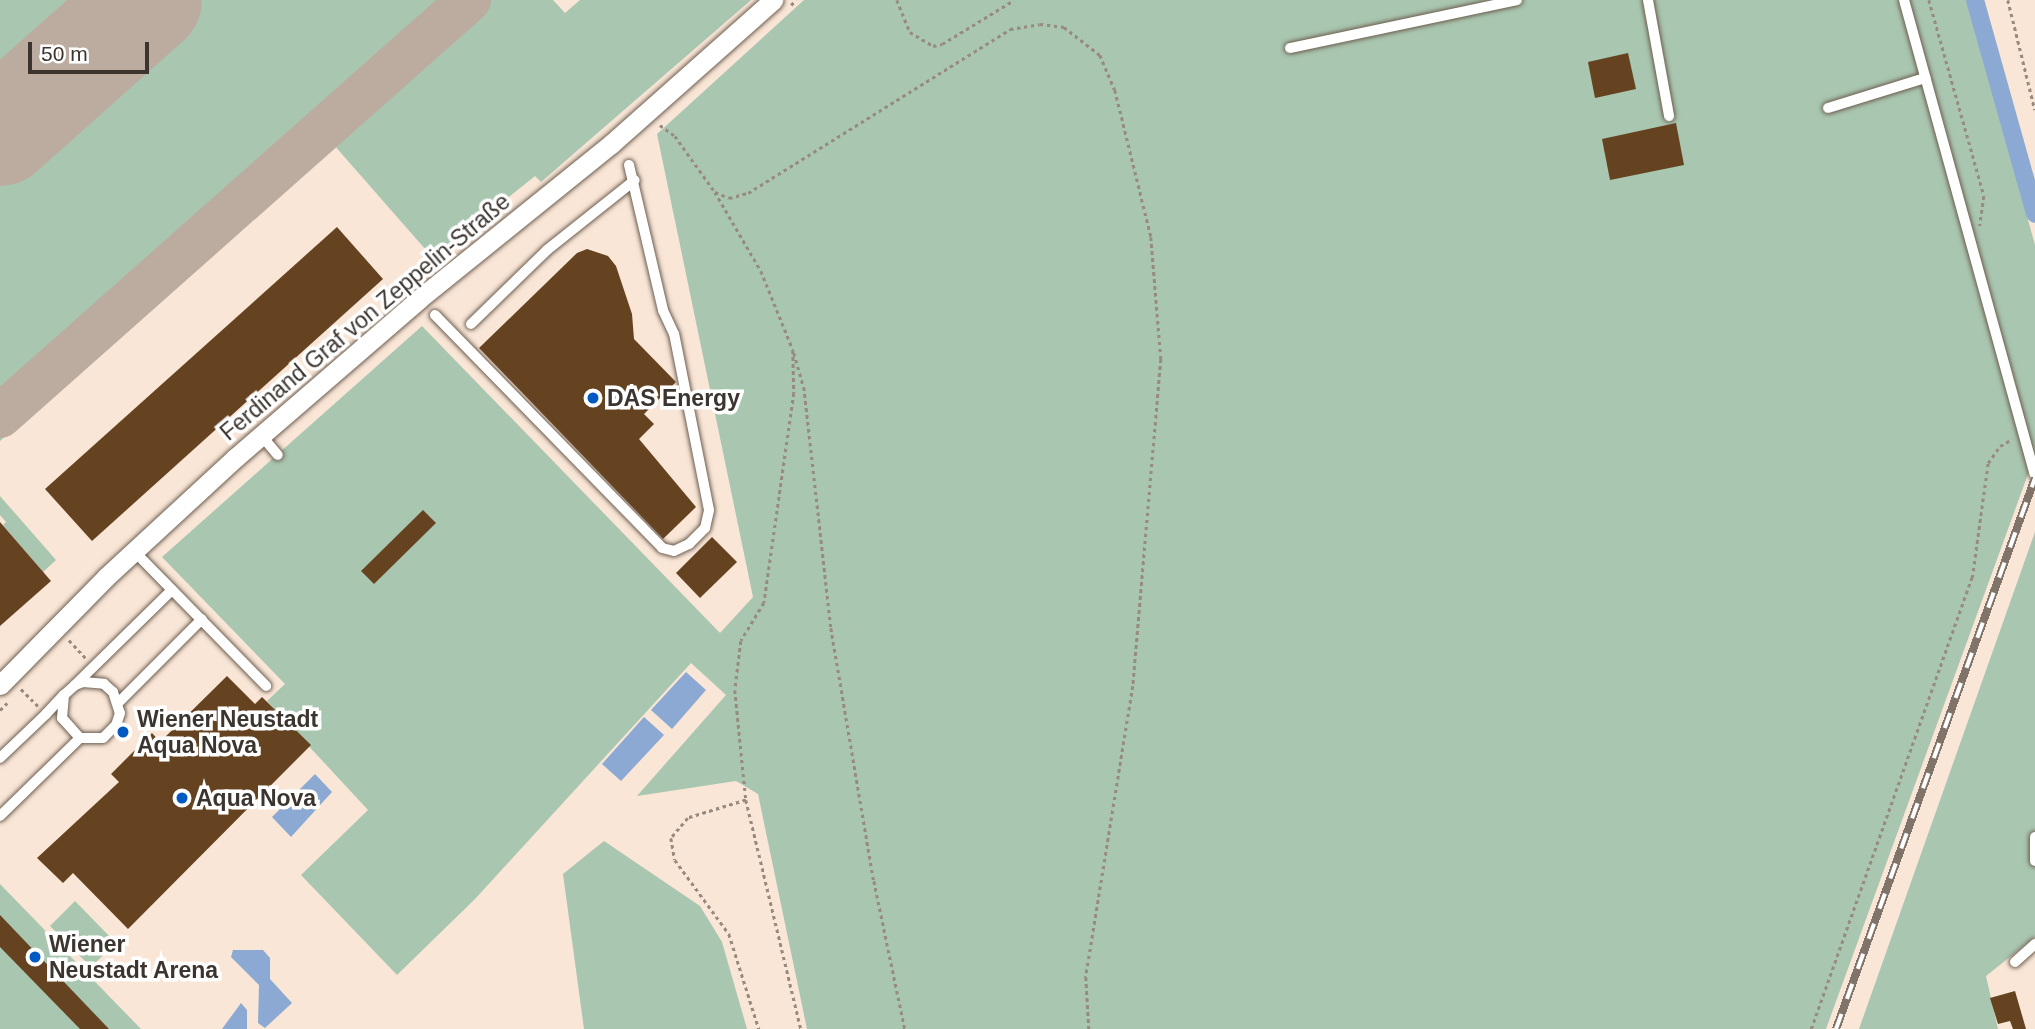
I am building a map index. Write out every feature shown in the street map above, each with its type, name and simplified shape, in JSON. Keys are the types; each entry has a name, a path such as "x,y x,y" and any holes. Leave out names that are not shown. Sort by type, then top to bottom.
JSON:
{"street":[{"name":"Ferdinand Graf von Zeppelin-Straße","path":"0,685 134,551 261,435 419,299 652,123 780,4"}],"lane":[{"path":"1290,48 1517,0"},
{"path":"1648,0 1669,116"},
{"path":"1904,0 2035,474"},
{"path":"1828,108 1925,78"},
{"path":"435,315 662,548 674,551 690,544 705,528 709,510 674,334 663,310 635,180 629,165"},
{"path":"471,324 547,250 635,180"},
{"path":"261,435 278,455"},
{"path":"134,551 267,686"},
{"path":"0,758 172,590"},
{"path":"0,816 80,738 103,738 116,725 119,702 202,619"},
{"path":"75,685 104,684 119,702"},
{"path":"64,695 62,718 80,738"},
{"path":"2035,837 2035,861"},
{"path":"2015,962 2035,944"}],"path":[{"path":"780,4 796,0"},
{"path":"897,0 910,32 920,42 933,46 942,44 1014,0"},
{"path":"1929,0 1984,196 1982,223 1972,245"},
{"path":"2008,0 2035,110"},
{"path":"715,192 729,198 748,193 1010,29 1040,24 1064,27 1100,55 1115,90 1150,237 1161,359 1133,686 1086,977 1089,1029"},
{"path":"652,123 668,115"},
{"path":"652,123 676,136 715,192 761,271 793,350 804,387 836,654 874,881 905,1029"},
{"path":"793,350 794,393 764,603 741,641 735,691 746,800 801,1029"},
{"path":"1811,1029 1972,578 1988,463 2000,446 2023,433"},
{"path":"59,650 73,636"},
{"path":"69,640 95,666"},
{"path":"0,710 30,679"},
{"path":"21,688 46,714"},
{"path":"746,800 688,818 671,838 675,860 729,934 759,1029"}],"green space":[{"path":"0,0 106,0 0,94"},
{"path":"190,0 449,0 0,400 0,169"},
{"path":"487,0 553,0 565,13 580,0 751,0 541,182 535,176 433,258 334,145 154,300"},
{"path":"804,0 1967,0 2035,245 2035,455 1826,1029 807,1029 758,794 736,781 637,796 726,695 691,663 475,899 397,975 301,875 368,810 267,701 285,684 162,557 422,326 720,633 753,597 657,134"},
{"path":"96,348 99,352 0,441 0,432"},
{"path":"0,496 56,560 43,572 3,525 6,522 0,515"},
{"path":"2035,532 2035,937 1986,976 1998,1029 1859,1029"},
{"path":"604,841 700,906 722,942 747,1029 584,1029 563,874"},
{"name":"Wiener Neustadt Arena","path":"0,884 141,1029 0,1029"},
{"path":"75,901 116,943 91,967 50,926"}],"water":[{"path":"686,672 706,690 672,729 651,710"},
{"path":"644,717 664,735 621,781 602,764"},
{"path":"315,774 332,792 291,837 272,817"},
{"path":"233,950 263,950 270,958 270,979 292,1003 265,1028 258,1023 259,985 231,957"},
{"path":"241,1003 247,1010 247,1029 222,1029"}],"building":[{"path":"1628,53 1636,89 1595,98 1588,62"},
{"path":"1676,123 1684,165 1610,180 1602,139"},
{"path":"337,227 383,279 92,541 45,489"},
{"name":"DAS Energy","path":"587,249 608,256 616,266 632,314 634,339 676,382 644,414 654,424 639,439 696,507 663,539 479,348 577,253"},
{"path":"423,510 436,523 374,584 361,571"},
{"path":"0,522 51,581 0,626"},
{"path":"712,537 737,562 700,598 676,573"},
{"name":"Aqua Nova","path":"227,676 255,704 262,697 311,745 128,929 73,873 63,883 37,858 119,782 111,774 152,733 160,742"},
{"path":"0,915 109,1029 80,1029 0,947"},
{"path":"2015,991 2026,1029 2013,1029 2010,1021 1998,1024 1990,998"}],"waterway":[{"path":"1975,0 2035,214"}],"taxiway":[{"path":"0,416 469,0"}],"runway":[{"path":"0,132 148,0"}],"railway":[{"path":"1836,1029 2035,478"}],"place":[{"name":"DAS Energy","path":"593,398"},
{"name":"Wiener Neustadt Aqua Nova","path":"123,732"},
{"name":"Aqua Nova","path":"182,798"},
{"name":"Wiener Neustadt Arena","path":"35,957"}]}
